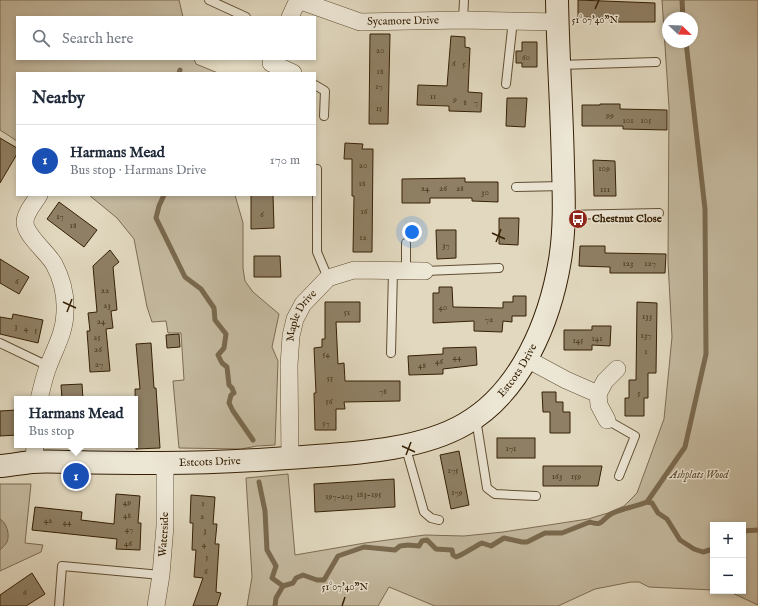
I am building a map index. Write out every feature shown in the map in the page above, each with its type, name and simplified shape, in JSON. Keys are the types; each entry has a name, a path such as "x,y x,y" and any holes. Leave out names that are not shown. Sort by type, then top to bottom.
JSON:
{"street":[{"name":"Sycamore Drive","path":"290,16 298,0 360,22 513,20 557,22"},
{"name":"Estcots Drive","path":"0,466 35,453 166,463 290,458 364,453 405,445 441,435 465,424 486,409 506,388 526,359 546,319 555,288 560,258 564,215 563,131 558,65 557,0"},
{"path":"272,60 270,63 291,72"},
{"path":"38,196 29,210 25,221 28,231 54,264 64,289 65,312 63,330 56,352 48,366 40,396"},
{"name":"Maple Drive","path":"290,458 289,365 291,336 295,319 303,304 328,278 354,270 425,272"},
{"path":"526,359 566,380 598,394"},
{"path":"607,420 599,405 598,394 605,381 616,369"},
{"name":"Waterside","path":"156,606 161,575 165,526 166,463"}],"lane":[{"path":"210,0 244,16"},
{"path":"463,20 464,0"},
{"path":"506,84 513,20"},
{"path":"558,65 656,62"},
{"path":"316,86 325,91 324,116"},
{"path":"317,169 317,252 328,278"},
{"path":"516,187 564,186"},
{"path":"564,215 659,213"},
{"path":"391,354 399,271 406,243"},
{"path":"425,272 499,268"},
{"path":"0,343 48,366"},
{"path":"475,417 487,488 495,494 536,496"},
{"path":"607,420 635,436 619,476"},
{"path":"405,445 424,512 431,518 439,520"},
{"path":"59,606 62,566 161,575"}],"green space":[{"path":"0,0 179,0 183,16 16,16 16,60 194,60 196,64 216,72 16,72 16,140 0,130"},
{"name":"Ashplats Wood","path":"662,0 758,0 758,605 734,594 746,594 746,522 710,522 710,590 649,587 639,582 631,582 595,589 558,606 435,606 389,587 378,606 247,606 252,577 246,478 288,474 295,555 365,543 425,535 464,536 503,532 588,519 624,506 637,493 664,419 672,337 668,262 669,107 665,48 698,48 698,12 663,12"},
{"path":"90,196 235,196 243,223 243,268 245,281 253,292 279,314 272,347 278,361 275,445 241,449 179,448 173,381 184,380 181,333 168,333 166,321 152,322 147,307 134,239 117,218"},
{"path":"0,484 31,484 25,543 43,545 41,552 0,571"}],"shaded area":[{"path":"0,519 6,526 8,536 7,542 0,550"}],"building":[{"path":"578,0 655,3 655,22 610,22 610,18 578,17"},
{"path":"370,34 390,34 388,124 369,124"},
{"path":"451,36 465,37 465,47 470,48 468,92 482,93 481,112 449,111 449,106 417,105 418,85 447,86"},
{"path":"522,42 537,42 537,67 522,67 522,63 516,63 516,51 522,51"},
{"path":"507,98 527,98 525,127 506,126"},
{"path":"620,104 620,109 667,110 667,130 623,129 623,126 582,126 582,105"},
{"path":"0,138 16,147 16,156 0,183"},
{"path":"345,143 363,144 362,149 373,149 372,252 353,252 354,196 352,196 352,159 344,159"},
{"path":"593,160 615,161 616,196 594,196"},
{"path":"465,178 465,182 498,182 498,202 472,201 472,198 430,198 430,203 402,203 402,179"},
{"path":"251,196 273,196 274,228 251,229"},
{"path":"59,202 97,230 84,247 47,219"},
{"path":"499,218 519,218 518,245 499,244"},
{"path":"436,230 456,230 456,258 437,259"},
{"path":"580,246 605,246 605,253 666,254 665,273 610,273 610,267 579,266"},
{"path":"110,250 119,262 113,267 117,310 111,311 113,328 106,329 110,371 90,372 87,331 90,331 88,313 97,312 93,266"},
{"path":"254,256 280,256 281,277 254,277"},
{"path":"0,259 29,277 19,294 0,283"},
{"path":"439,287 452,287 453,307 503,308 503,302 513,302 513,296 526,296 526,316 512,316 512,322 503,321 502,332 474,331 474,321 433,323 433,293 439,293"},
{"path":"325,302 360,302 360,322 336,322 338,364 344,363 345,381 400,381 400,401 344,402 345,409 336,409 336,430 315,430 314,393 316,393 314,348 322,347 322,339 325,339"},
{"path":"637,302 657,303 656,373 648,373 648,398 644,398 644,416 625,416 625,398 629,398 629,380 636,380"},
{"path":"13,314 43,320 38,343 0,334 0,317 12,319"},
{"path":"592,326 611,326 610,346 592,345 592,350 564,350 564,330 592,330"},
{"path":"179,334 180,347 167,348 166,335"},
{"path":"151,343 160,448 136,449 138,448 138,396 135,396 135,389 140,389 136,344"},
{"path":"476,347 477,365 443,369 443,374 409,375 408,356 443,354 443,348"},
{"path":"82,384 83,396 62,396 61,385"},
{"path":"542,392 556,392 556,402 563,402 563,412 570,412 570,433 550,433 550,412 543,412"},
{"path":"14,410 14,435 0,436 0,411"},
{"path":"497,438 535,438 535,458 497,458"},
{"path":"459,451 469,505 451,509 440,455"},
{"path":"543,466 602,466 598,486 543,486"},
{"path":"394,479 395,507 315,512 314,484"},
{"path":"116,494 140,496 138,523 141,523 140,550 116,549 117,539 32,530 35,507 82,512 81,520 114,524"},
{"path":"191,495 215,497 213,524 217,524 215,544 219,544 216,592 221,593 217,606 193,606 203,578 194,577 196,550 192,550 193,523 190,523"},
{"path":"32,573 45,594 26,606 0,606 0,595"}],"waterway":[{"path":"682,0 683,12"},
{"path":"275,606 276,598 283,586 293,583 296,578 303,575 317,580 324,580 338,556 364,547 395,550 400,546 419,546 422,541 427,540 436,549 452,550 453,555 456,557 482,543 491,546 504,538 527,542 545,533 562,533 590,522 598,524 611,514 647,502 685,447 706,354 705,209 687,48"},
{"path":"164,196 156,218 185,277 201,289 214,308 215,320 226,334 224,348 218,355 222,363 227,367 229,385 234,393 231,395 229,403 253,440"},
{"path":"259,482 265,511 267,550 276,566 272,578 283,586"},
{"path":"647,502 652,503 658,513 667,519 680,540 694,549 703,552 710,550"},
{"path":"746,531 758,530"}],"place":[{"name":"Chestnut Close","path":"578,219"},
{"name":"Harmans Mead","path":"76,476"}]}
